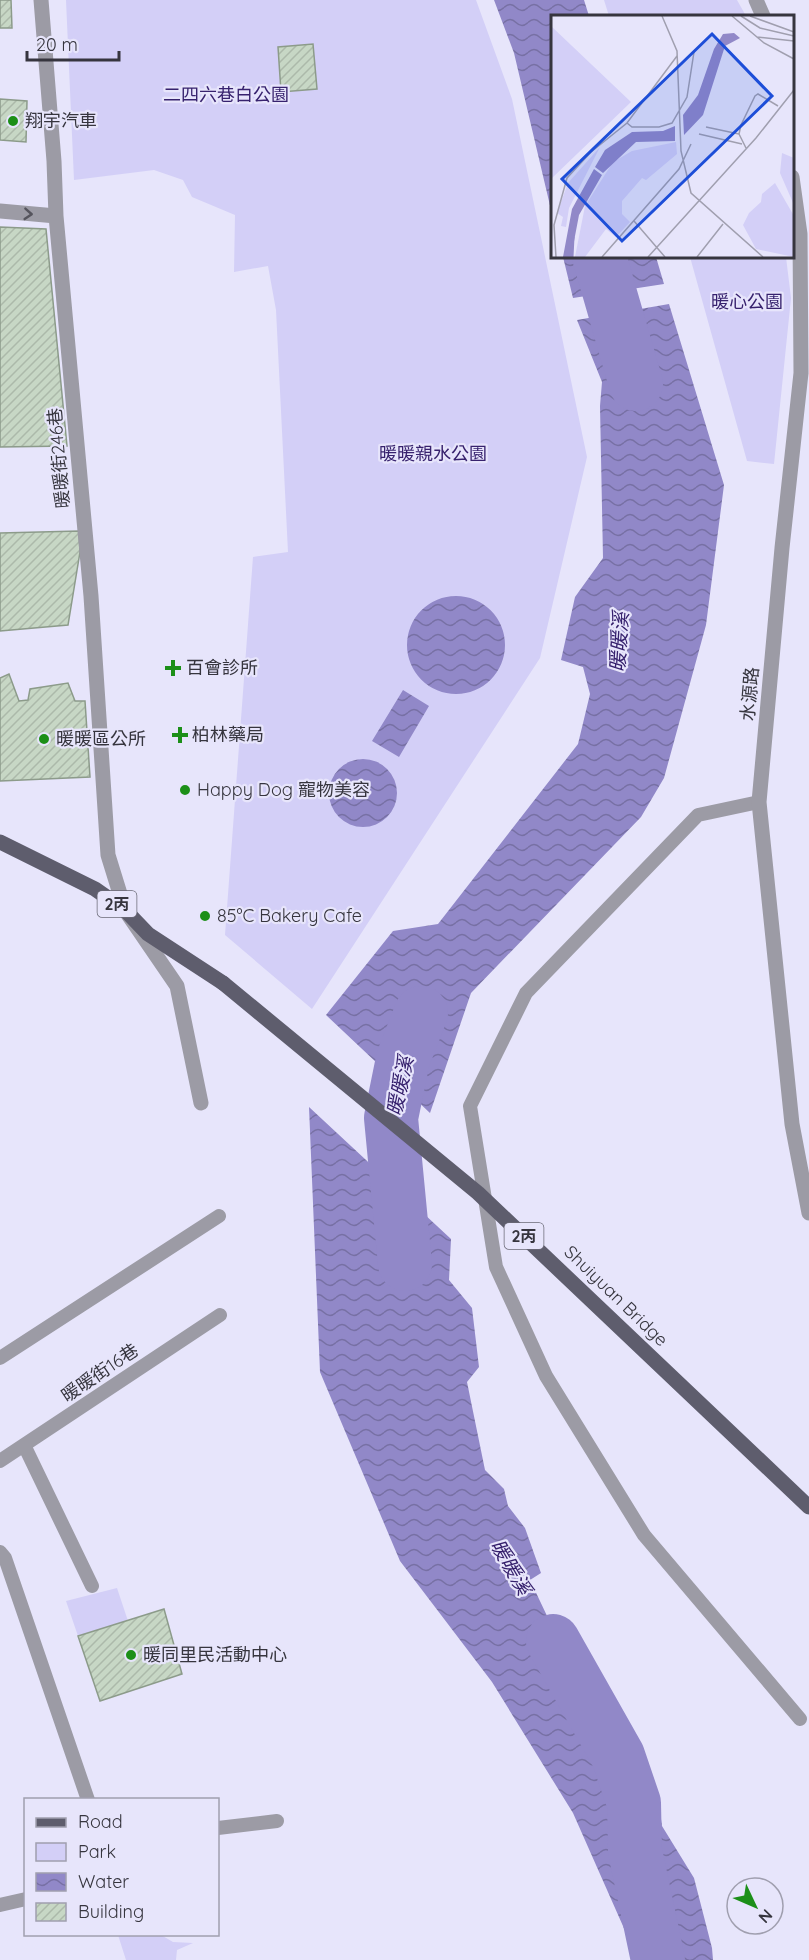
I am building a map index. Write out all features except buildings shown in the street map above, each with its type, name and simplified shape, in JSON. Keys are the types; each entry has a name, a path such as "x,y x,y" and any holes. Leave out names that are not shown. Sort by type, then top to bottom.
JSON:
{"main road":[{"name":"2丙","path":"0,842 95,889 125,910"},
{"name":"Shuiyuan Bridge","path":"125,910 148,934 223,983 478,1193 809,1507"}],"street":[{"name":"暖暖街246巷","path":"41,0 54,161 56,216 91,596 108,855 125,910 177,986 201,1103"},
{"path":"756,0 763,15"},
{"name":"水源路","path":"794,191 800,234 801,373 782,548 759,802 792,1124 809,1213"},
{"path":"0,212 56,216"}],"lane":[{"path":"759,802 698,815 526,993 470,1106 496,1267 546,1376 644,1536 800,1719"},
{"path":"0,1359 219,1216"},
{"name":"暖暖街16巷","path":"0,1461 220,1315"},
{"path":"24,1445 92,1586"},
{"path":"0,1552 87,1798"},
{"path":"219,1828 277,1821"},
{"path":"0,1905 24,1899"}],"green space":[{"name":"暖暖親水公園","path":"66,0 476,0 512,99 587,457 540,658 312,1009 225,935 253,557 288,552 276,310 268,266 234,272 235,215 192,197 183,180 154,170 74,180"},
{"path":"604,0 737,0 745,15 609,15"},
{"name":"暖心公園","path":"690,258 786,258 791,298 774,464 747,461"},
{"path":"117,1588 128,1621 78,1636 66,1601"},
{"path":"118,1936 163,1936 173,1942 193,1943 177,1950 176,1960 126,1960"}],"water":[{"path":"494,0 584,0 589,15 551,15 551,210 514,53"},
{"path":"563,258 656,258 664,284 573,298"},
{"path":"669,304 724,485 706,625 664,778 641,817 471,993 430,1113 326,1015 393,931 438,924 578,744 590,694 583,667 561,660 575,597 603,558 600,406 602,382 577,320"},
{"path":"456,596 475,600 490,611 501,626 505,645 501,664 490,679 475,690 456,694 437,690 422,679 411,664 407,645 411,626 422,611 437,600"},
{"path":"403,690 429,706 399,757 372,741"},
{"path":"363,759 376,762 387,769 394,780 397,793 394,806 387,817 376,824 363,827 350,824 339,817 332,806 329,793 332,780 339,769 350,762"},
{"path":"309,1107 451,1239 449,1280 472,1308 479,1367 467,1382 485,1470 504,1489 508,1506 525,1528 541,1573 530,1580 630,1791 650,1802 660,1812 662,1826 694,1878 713,1960 638,1960 573,1813 492,1682 400,1561 320,1372"}],"waterway":[{"name":"暖暖溪","path":"600,258 636,384"},
{"name":"暖暖溪","path":"405,1264 391,1118 403,1059 421,1013"},
{"name":"暖暖溪","path":"553,1641 618,1756 634,1803 635,1851 658,1960"}],"place":[{"name":"翔宇汽車","path":"13,121"},
{"name":"百會診所","path":"173,668"},
{"name":"柏林藥局","path":"180,735"},
{"name":"暖暖區公所","path":"44,739"},
{"name":"Happy Dog 寵物美容","path":"185,790"},
{"name":"85°C Bakery Cafe","path":"205,916"},
{"name":"暖同里民活動中心","path":"131,1655"}],"park label":[{"name":"二四六巷白公園","path":"226,95"}]}
